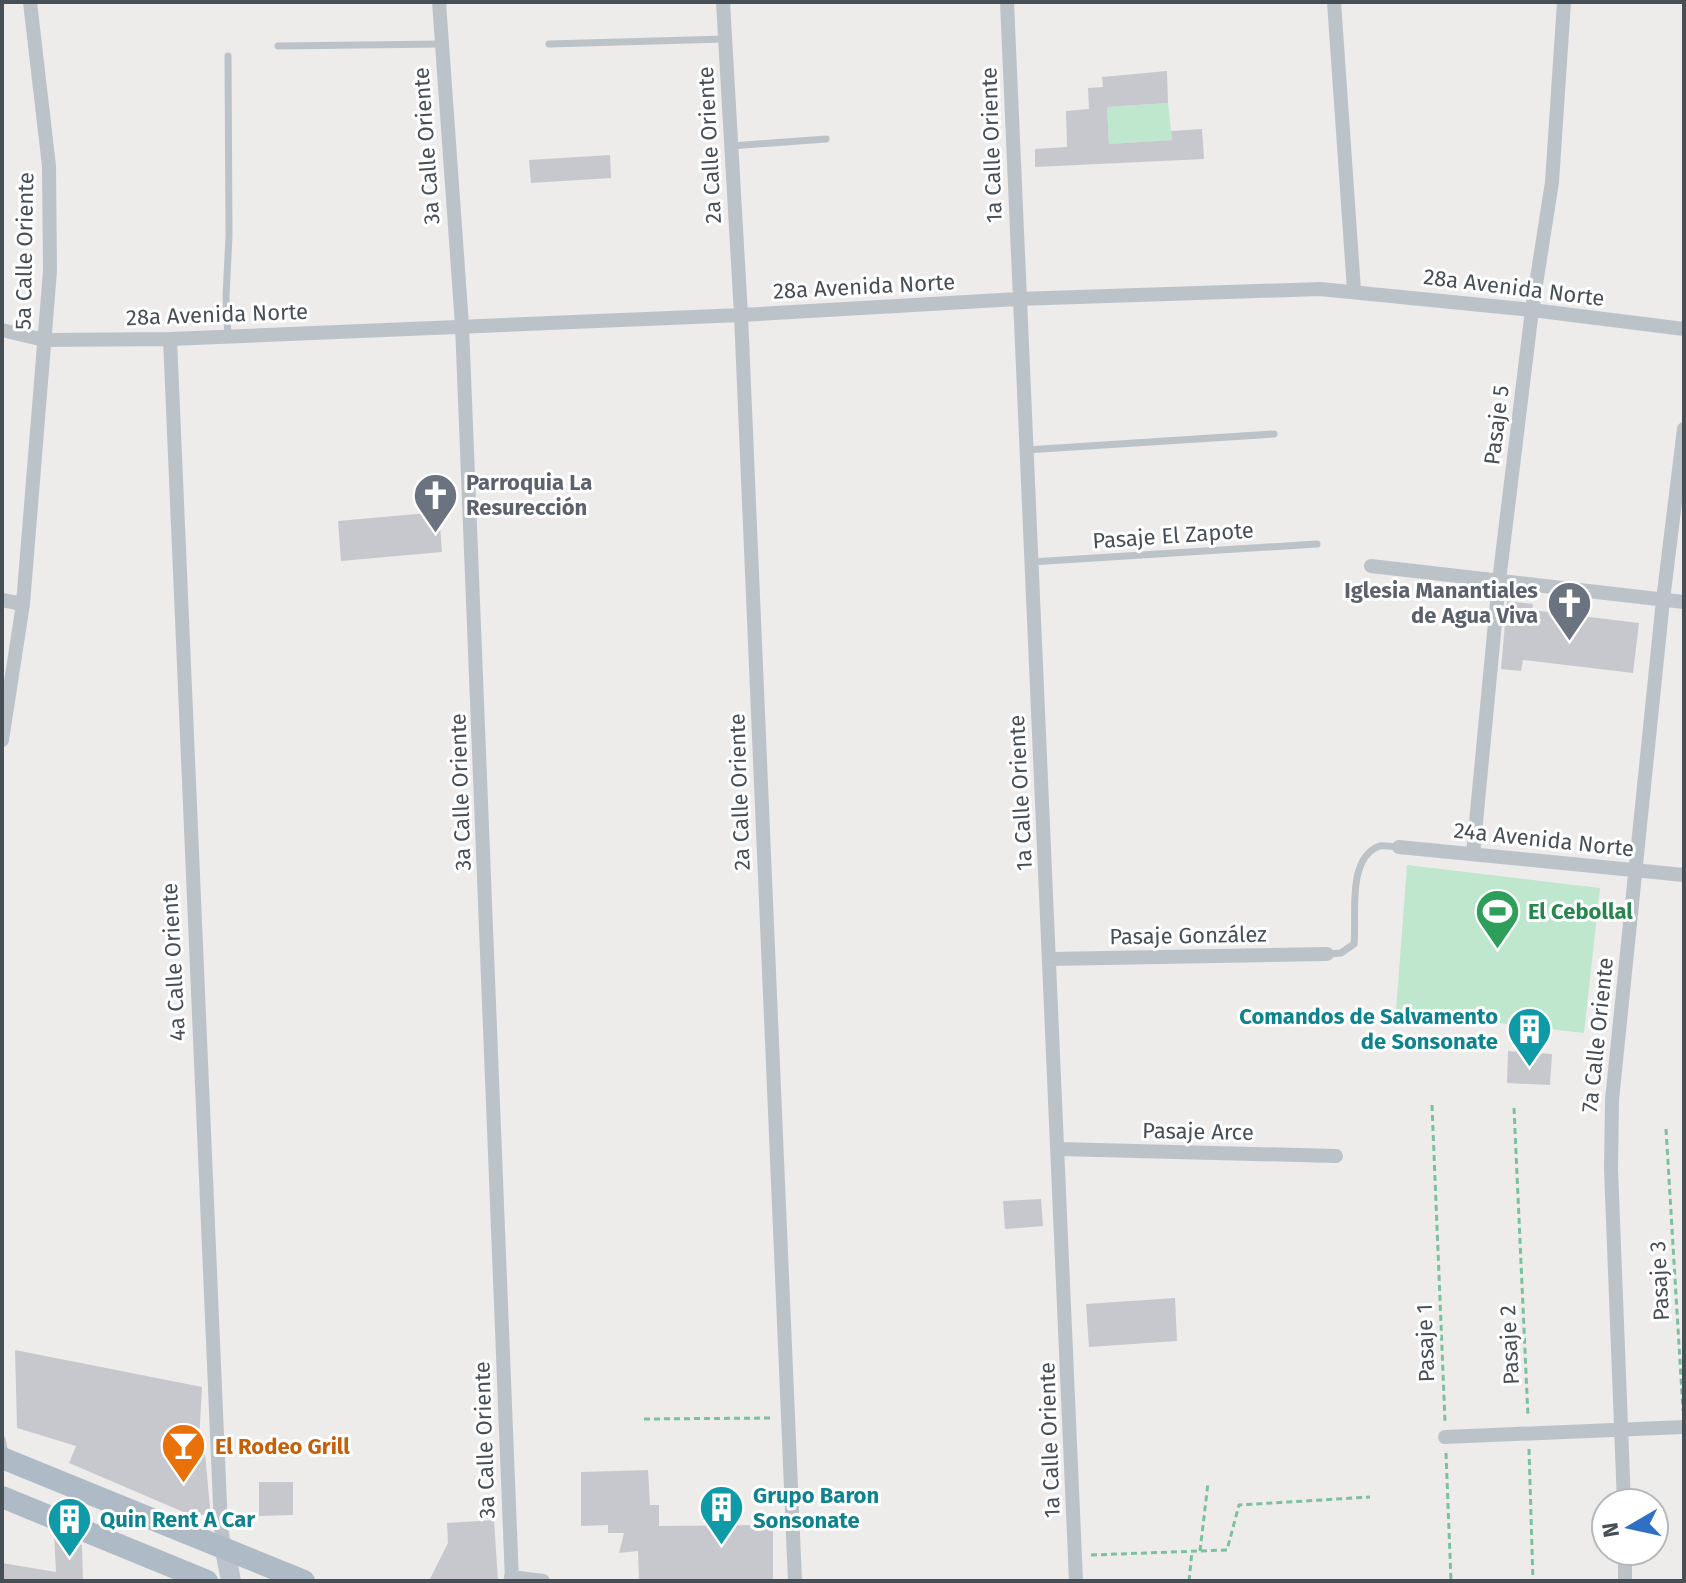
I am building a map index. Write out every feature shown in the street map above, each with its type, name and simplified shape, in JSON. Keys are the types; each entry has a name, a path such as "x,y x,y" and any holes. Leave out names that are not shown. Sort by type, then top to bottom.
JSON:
{"main road":[{"path":"3,1452 225,1550 304,1581"},
{"path":"2,1497 207,1581"}],"street":[{"name":"5a Calle Oriente","path":"2,740 23,604 50,271 49,166 30,2"},
{"name":"3a Calle Oriente","path":"439,2 462,325 512,1579"},
{"name":"2a Calle Oriente","path":"723,2 741,315 795,1581"},
{"name":"1a Calle Oriente","path":"1007,2 1076,1581"},
{"path":"1334,2 1354,290"},
{"name":"Pasaje 5","path":"1473,854 1499,581 1532,310 1552,182 1564,2"},
{"name":"28a Avenida Norte","path":"2,330 44,340 170,339 741,315 1018,299 1304,289 1354,290 1684,329"},
{"name":"4a Calle Oriente","path":"170,339 221,1528 231,1581"},
{"name":"7a Calle Oriente","path":"1624,1487 1610,1121 1663,600 1684,429"},
{"path":"1371,566 1684,602"},
{"path":"2,600 23,604"},
{"name":"24a Avenida Norte","path":"1399,847 1684,875"},
{"name":"Pasaje González","path":"1049,959 1327,954"},
{"name":"Pasaje Arce","path":"1059,1149 1336,1156"},
{"path":"1445,1437 1684,1427"},
{"path":"512,1579 543,1581"}],"lane":[{"path":"549,44 725,39"},
{"path":"278,46 441,44"},
{"path":"228,56 228,337"},
{"path":"731,146 826,139"},
{"path":"1026,450 1274,434"},
{"name":"Pasaje El Zapote","path":"1031,562 1317,544"},
{"path":"1327,954 1341,953 1354,944 1355,887 1359,867 1369,853 1381,846 1399,847"}],"path":[{"name":"Pasaje 1","path":"1432,1105 1451,1581"},
{"name":"Pasaje 2","path":"1514,1108 1533,1581"},
{"name":"Pasaje 3","path":"1666,1129 1684,1427"},
{"path":"644,1419 788,1418"},
{"path":"1200,1551 1208,1483"},
{"path":"1075,1556 1227,1550 1239,1505 1370,1497"},
{"path":"1189,1581 1192,1551"}],"green space":[{"path":"1168,103 1172,140 1109,144 1107,107"},
{"name":"El Cebollal","path":"1407,865 1600,888 1584,1033 1396,1011"}],"building":[{"path":"1167,71 1168,103 1107,107 1109,144 1172,140 1171,131 1202,129 1204,159 1035,167 1035,149 1067,147 1066,111 1089,109 1088,88 1103,87 1102,77"},
{"path":"610,155 611,178 531,183 529,160"},
{"path":"439,512 442,552 341,561 338,521"},
{"name":"Iglesia Manantiales de Agua Viva","path":"1507,601 1533,604 1532,610 1639,623 1633,673 1523,660 1521,671 1501,669"},
{"name":"Comandos de Salvamento de Sonsonate","path":"1508,1051 1552,1054 1550,1085 1507,1083"},
{"path":"1041,1199 1043,1226 1005,1229 1003,1201"},
{"path":"1175,1298 1177,1341 1089,1347 1086,1304"},
{"path":"15,1350 202,1387 199,1441 204,1442 208,1513 195,1517 69,1463 76,1446 17,1428"},
{"path":"648,1470 650,1505 659,1505 659,1526 773,1525 773,1581 639,1580 638,1551 619,1553 624,1533 608,1533 608,1525 581,1526 581,1472"},
{"path":"259,1482 293,1482 293,1515 259,1516"},
{"path":"494,1520 498,1581 429,1581 448,1543 447,1523"},
{"path":"54,1533 82,1545 83,1581 2,1581 2,1563 56,1572"}],"place":[{"name":"Parroquia La Resurección","path":"435,534"},
{"name":"Iglesia Manantiales de Agua Viva","path":"1569,642"},
{"name":"El Cebollal","path":"1497,950"},
{"name":"Comandos de Salvamento de Sonsonate","path":"1529,1068"},
{"name":"El Rodeo Grill","path":"184,1485"},
{"name":"Grupo Baron Sonsonate","path":"722,1547"},
{"name":"Quin Rent A Car","path":"69,1558"}]}
